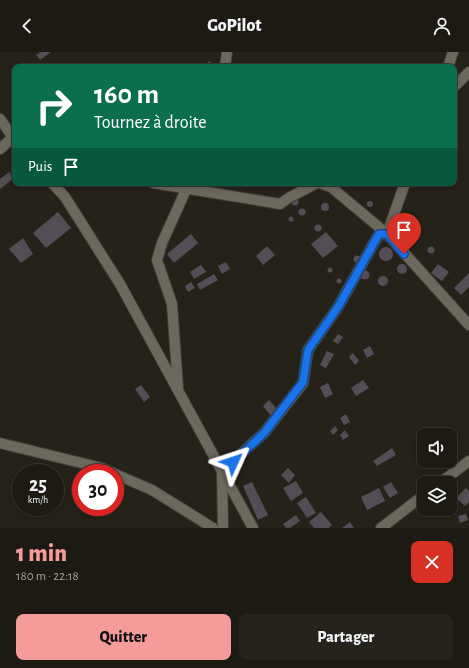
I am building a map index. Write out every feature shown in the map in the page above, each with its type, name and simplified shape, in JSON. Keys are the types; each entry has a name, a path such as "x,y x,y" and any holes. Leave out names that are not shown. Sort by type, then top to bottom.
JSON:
{"street":[{"path":"224,64 225,52"},
{"path":"449,64 453,52"},
{"path":"457,84 469,72"},
{"path":"0,119 12,136"},
{"path":"0,149 12,140"},
{"path":"55,186 65,197 120,284 253,528"},
{"path":"181,398 177,384 172,304 157,260 162,242 188,186 280,204 312,186"},
{"path":"328,186 331,187 387,234 469,325"},
{"path":"387,234 404,186"},
{"path":"223,528 222,471 264,433 303,382 308,350 338,307 379,234 387,234"},
{"path":"0,443 86,464"},
{"path":"449,476 469,461"},
{"path":"124,477 152,490 213,528"},
{"path":"380,528 417,500"}],"building":[{"path":"41,52 51,52 40,60 36,55"},
{"path":"9,172 12,176 12,180 0,189 0,179"},
{"path":"295,199 298,202 295,205 292,202"},
{"path":"370,201 373,204 370,207 367,204"},
{"path":"323,203 327,203 329,207 327,211 323,211 321,209 321,205"},
{"path":"302,208 305,209 305,215 302,216 299,215 298,212 299,209"},
{"path":"58,212 71,228 46,248 33,233"},
{"path":"289,217 293,217 293,221 289,221"},
{"path":"318,225 321,228 318,231 315,228"},
{"path":"326,232 338,246 323,258 311,244"},
{"path":"191,234 198,243 174,263 167,254"},
{"path":"23,238 33,254 21,263 9,249"},
{"path":"267,246 275,255 263,265 256,256"},
{"path":"431,246 434,247 434,253 431,254 428,253 427,250 428,247"},
{"path":"383,247 389,247 393,251 393,257 389,261 383,261 379,257 379,251"},
{"path":"357,256 360,259 357,262 354,259"},
{"path":"226,262 230,269 222,274 218,266"},
{"path":"400,264 404,264 406,265 406,273 400,274 397,271 397,267"},
{"path":"438,264 449,272 442,281 431,273"},
{"path":"201,265 206,272 194,279 190,272"},
{"path":"330,267 333,270 330,273 327,270"},
{"path":"363,271 367,271 369,275 367,279 363,279 361,277 361,273"},
{"path":"469,273 469,287 461,295 454,288"},
{"path":"214,274 218,280 200,290 197,284"},
{"path":"381,276 385,276 387,277 387,285 381,286 378,283 378,279"},
{"path":"339,278 342,281 339,284 336,281"},
{"path":"191,282 195,288 188,292 185,286"},
{"path":"338,334 343,337 338,344 333,341"},
{"path":"370,346 374,354 367,358 363,350"},
{"path":"327,351 334,354 326,368 320,365"},
{"path":"353,353 359,361 355,365 349,357"},
{"path":"363,380 369,388 356,396 351,388"},
{"path":"328,383 333,394 325,398 320,387"},
{"path":"141,385 150,397 144,402 135,389"},
{"path":"269,400 278,410 271,416 263,406"},
{"path":"346,414 350,422 344,425 340,418"},
{"path":"335,426 338,430 333,435 330,431"},
{"path":"345,430 349,436 343,440 340,435"},
{"path":"392,448 396,455 377,466 373,461"},
{"path":"288,468 295,475 289,483 281,475"},
{"path":"296,481 303,493 291,501 283,488"},
{"path":"252,482 268,515 258,520 243,486"},
{"path":"391,482 398,493 390,498 383,487"},
{"path":"379,488 385,501 367,510 361,497"},
{"path":"466,488 469,491 469,502 465,506 457,499 457,497"},
{"path":"306,497 316,513 307,518 297,503"},
{"path":"321,512 332,525 329,528 314,528 309,522"},
{"path":"466,514 468,520 460,523 458,516"},
{"path":"296,515 300,521 290,528 286,528 283,524"},
{"path":"350,522 354,528 342,528"}],"route":[{"path":"233,462 264,433 303,382 308,350 338,307 379,234 387,234 404,254"}]}
